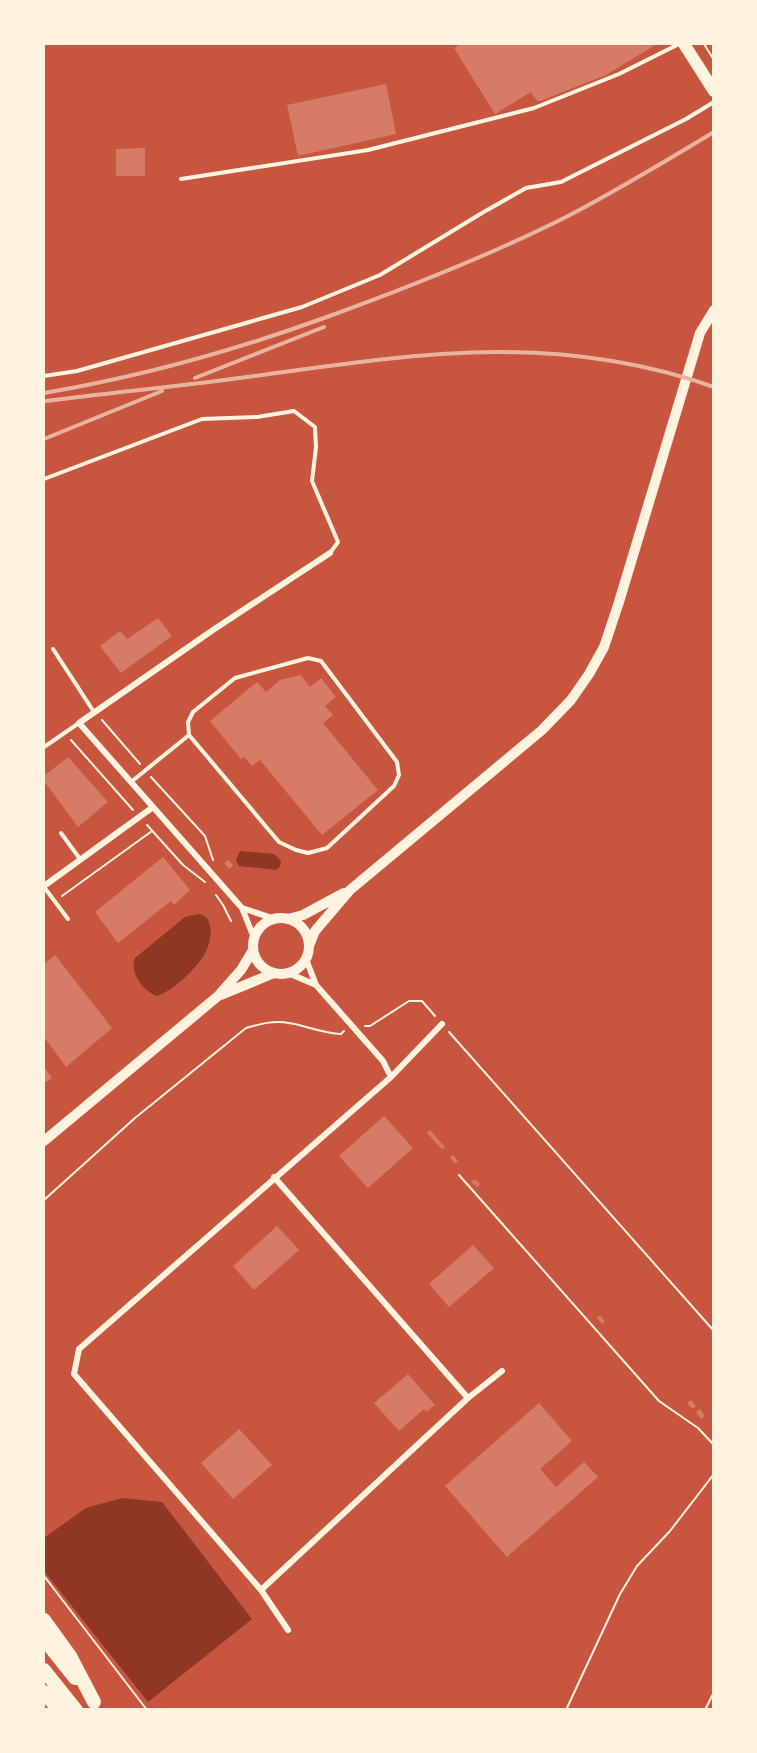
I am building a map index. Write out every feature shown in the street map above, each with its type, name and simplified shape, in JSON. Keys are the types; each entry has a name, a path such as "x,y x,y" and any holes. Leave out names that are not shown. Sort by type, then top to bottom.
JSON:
{"highway":[{"path":"44,1620 70,1656 97,1706"},
{"path":"44,1639 97,1706"},
{"path":"44,1670 76,1710"},
{"path":"44,1692 58,1710"}],"main road":[{"path":"682,44 714,91"}],"street":[{"path":"253,950 259,963 266,970 274,973 296,971 306,959 315,931 350,890 542,730 589,675 604,647 619,602 700,333 714,310"},
{"path":"254,938 242,908 79,723 213,630 330,553"},
{"path":"44,886 153,807"},
{"path":"242,908 275,918 288,919 303,915 350,890"},
{"path":"44,1141 218,996 241,970 253,950 254,938 260,927 275,918"},
{"path":"288,919 302,927 309,946"},
{"path":"306,959 316,985 383,1061 391,1077"},
{"path":"218,996 274,973"},
{"path":"288,973 316,985"},
{"path":"288,1630 261,1590 74,1374 79,1348 391,1077 442,1024"},
{"path":"274,1177 468,1398"},
{"path":"261,1590 468,1398 502,1371"}],"lane":[{"path":"181,179 368,150 534,108 619,74 682,44"},
{"path":"44,376 77,371 302,307 380,275 526,188 561,182 686,119 714,102"},
{"path":"44,479 202,419 257,417 294,411 315,427 316,447 312,482 338,542 330,553"},
{"path":"53,649 94,712"},
{"path":"308,658 321,661 398,762 399,775 394,786 327,848 308,853 279,842 189,735 188,722 193,712 235,678 308,658"},
{"path":"44,747 79,723"},
{"path":"131,782 189,735"},
{"path":"61,833 80,860"},
{"path":"44,886 68,919"}],"path":[{"path":"704,44 714,60"},
{"path":"94,712 204,836 223,885"},
{"path":"64,733 183,865 209,885"},
{"path":"55,901 152,831"},
{"path":"214,892 231,921"},
{"path":"44,1200 135,1118 246,1028 266,1022 288,1023 324,1033 341,1034 350,1025 369,1026 409,1001 422,1001 714,1331"},
{"path":"459,1175 659,1401 698,1428 714,1445"},
{"path":"566,1710 620,1594 637,1566 670,1531 714,1474"},
{"path":"44,1576 147,1710"},
{"path":"705,1710 714,1692"}],"shaded area":[{"path":"240,851 274,854 281,861 280,867 276,870 239,866 236,860"},
{"path":"198,914 208,920 211,932 203,957 176,985 157,996 152,994 138,980 134,969 135,958 185,917"},
{"path":"122,1498 162,1502 252,1619 148,1702 44,1571 44,1538 86,1508"}],"building":[{"path":"461,44 657,44 606,75 540,101 537,101 531,92 495,114 454,48"},
{"path":"386,84 396,134 298,156 287,105"},
{"path":"145,148 145,176 116,176 116,149"},
{"path":"158,618 172,636 121,673 100,646 120,631 127,639"},
{"path":"301,675 310,687 321,678 336,697 325,706 333,715 323,723 378,790 322,835 260,760 252,766 244,757 241,759 210,721 257,682 266,692 280,680"},
{"path":"68,757 108,802 78,827 44,781 44,776"},
{"path":"163,857 190,890 174,905 171,901 118,943 95,912"},
{"path":"228,860 233,865 230,869 224,863"},
{"path":"55,955 112,1028 66,1067 44,1037 44,964"},
{"path":"44,1067 52,1078 44,1083"},
{"path":"384,1116 413,1148 368,1188 339,1156"},
{"path":"430,1130 445,1147 442,1149 427,1133"},
{"path":"453,1155 458,1161 455,1164 450,1158"},
{"path":"475,1179 480,1184 477,1187 471,1182"},
{"path":"277,1226 299,1250 254,1290 233,1266"},
{"path":"473,1245 494,1268 449,1307 429,1284"},
{"path":"600,1315 605,1321 602,1324 597,1318"},
{"path":"408,1374 435,1405 426,1412 424,1409 399,1431 374,1403"},
{"path":"691,1400 696,1406 692,1409 687,1403"},
{"path":"539,1403 572,1441 540,1469 556,1487 584,1462 598,1477 507,1557 445,1486"},
{"path":"700,1409 705,1416 701,1419 696,1412"},
{"path":"239,1429 272,1465 233,1499 201,1463"}],"railway":[{"path":"44,393 150,371 220,352 290,330 417,283 508,245 568,216 624,186 714,132"},
{"path":"195,378 324,327"},
{"path":"46,401 372,361 485,352 541,353 597,359 655,370 714,387"},
{"path":"44,439 162,391"}]}
